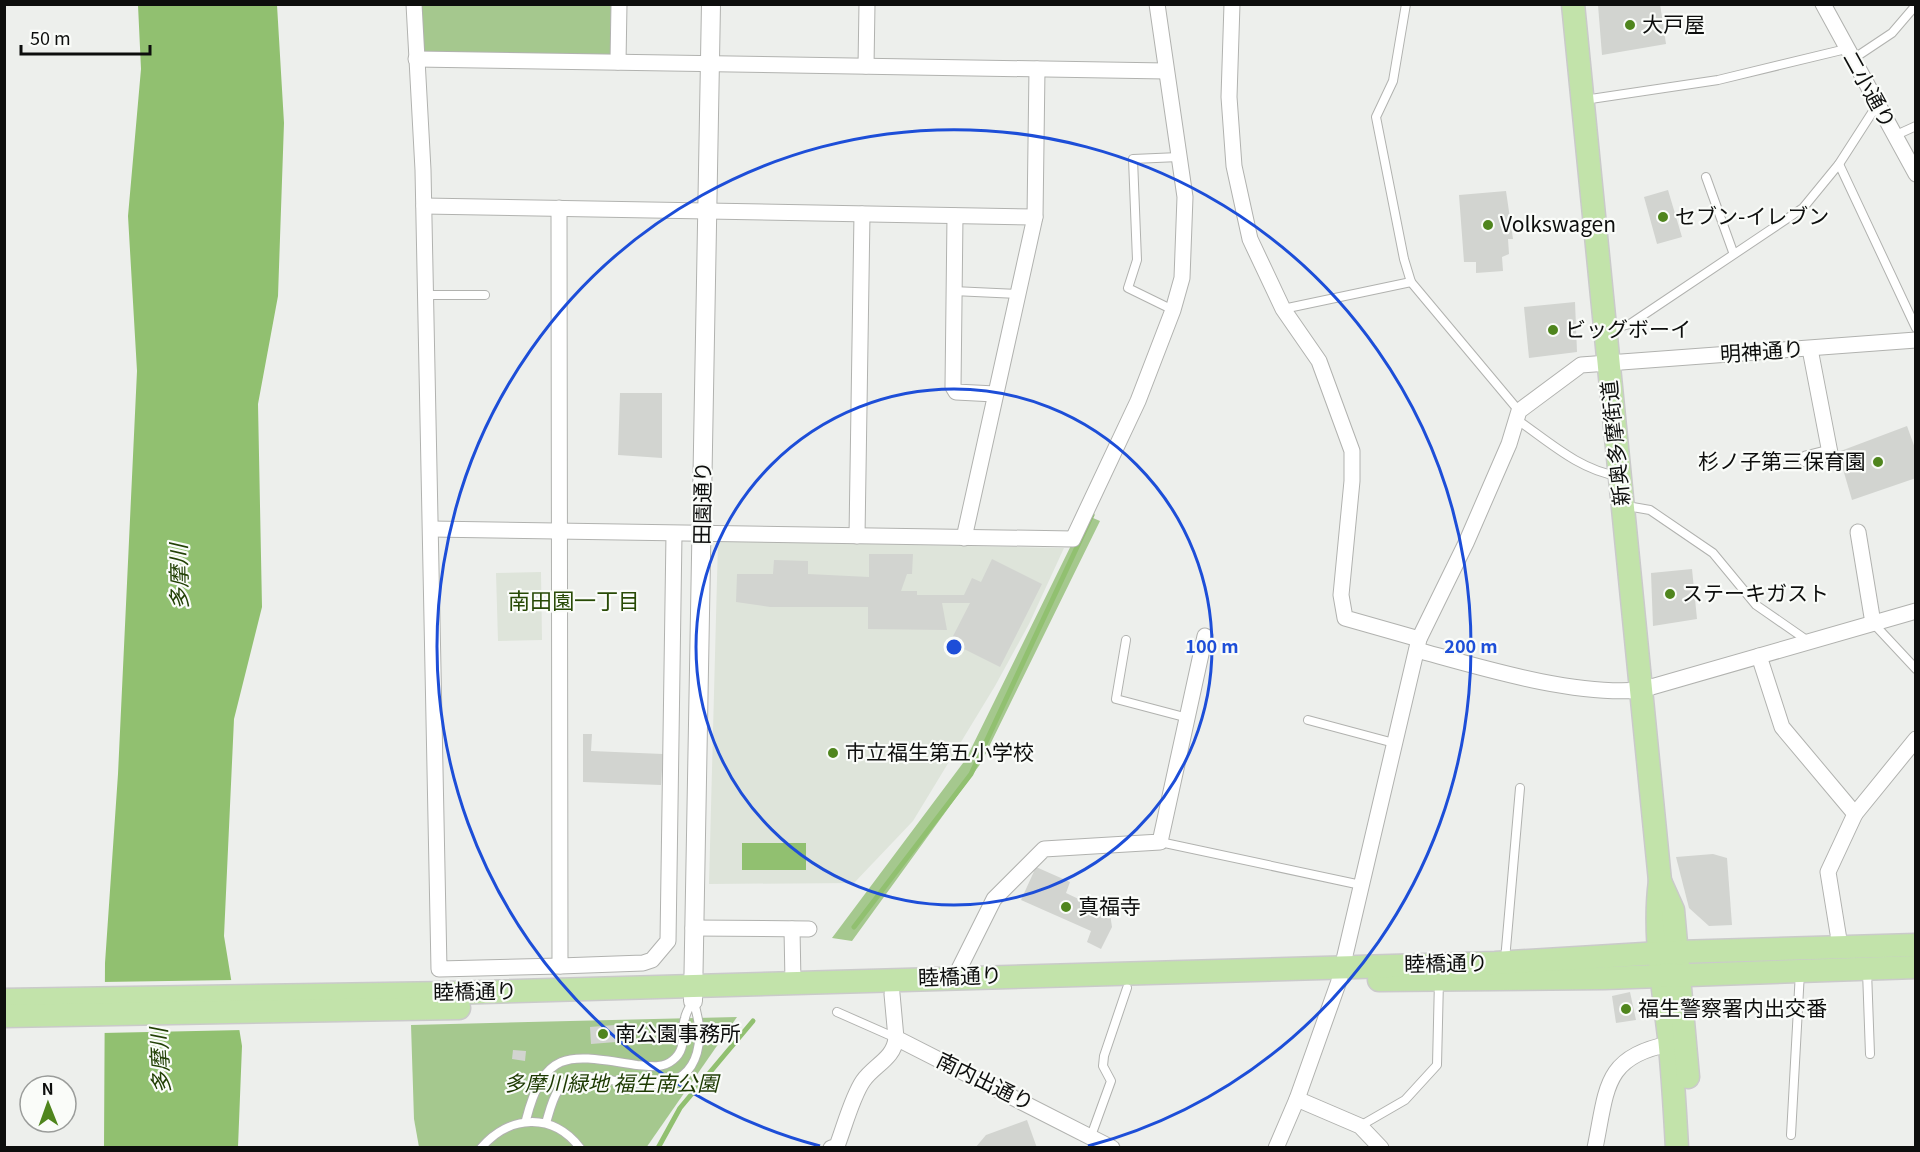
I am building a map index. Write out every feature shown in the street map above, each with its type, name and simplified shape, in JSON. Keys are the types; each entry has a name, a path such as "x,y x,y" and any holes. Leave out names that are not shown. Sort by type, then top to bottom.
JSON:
{"main road":[{"name":"新奥多摩街道","path":"1573,4 1660,881 1656,911 1669,963 1692,1148"},
{"name":"睦橋通り","path":"693,993 793,982 955,977 1504,971 1669,963 1840,946 1916,945"},
{"name":"新奥多摩街道","path":"1669,963 1670,1044 1677,1148"},
{"name":"睦橋通り","path":"1669,963 1800,971 1916,967"},
{"name":"睦橋通り","path":"4,1016 693,993 892,994 1127,988 1341,974 1438,979 1504,971"},
{"name":"睦橋通り","path":"4,1000 397,1002"}],"street":[{"path":"414,4 427,295 439,969 643,963 652,960 668,941 674,534"},
{"path":"618,62 619,4"},
{"name":"田園通り","path":"693,993 711,4"},
{"path":"866,66 867,4"},
{"path":"431,529 1073,539 1138,400 1173,310 1182,278 1185,197 1157,4"},
{"path":"1232,4 1229,97 1234,166 1250,238 1282,309 1319,361 1352,451 1352,481 1341,595 1345,618 1500,673 1613,693 1641,690 1916,611"},
{"name":"二小通り","path":"1823,4 1916,174"},
{"path":"416,59 1166,71"},
{"path":"964,538 1035,217 1037,69"},
{"path":"424,206 1035,217"},
{"path":"559,208 560,966"},
{"path":"858,536 862,214"},
{"path":"955,216 953,387 956,392 995,394"},
{"name":"明神通り","path":"1517,415 1578,366 1916,340"},
{"path":"1806,459 1830,453 1810,349"},
{"path":"1276,1148 1297,1099 1341,974 1418,645 1509,444 1517,415"},
{"path":"1858,532 1873,624"},
{"path":"955,977 994,899 1044,849 1160,842 1205,636"},
{"path":"1759,656 1782,727 1855,814"},
{"path":"1840,946 1828,872 1855,814 1916,739"},
{"path":"693,928 809,929"},
{"path":"792,929 793,982"},
{"path":"831,1148 837,1146 862,1082 895,1048 892,994"},
{"name":"南内出通り","path":"896,1038 1112,1148"},
{"path":"1596,1148 1607,1088 1617,1067 1646,1048 1670,1044"},
{"path":"1297,1099 1360,1126 1381,1148"}],"lane":[{"path":"1406,4 1393,81 1377,117 1404,259 1411,282 1517,415 1582,465 1599,473 1620,476"},
{"path":"1582,100 1718,80 1849,54 1892,33 1916,5"},
{"path":"1605,331 1630,324 1734,252 1803,208 1839,164 1877,105"},
{"path":"1894,136 1916,126"},
{"path":"1173,310 1128,288 1137,260 1133,159 1181,157"},
{"path":"1839,164 1916,328"},
{"path":"1706,177 1734,252"},
{"path":"1282,309 1411,282"},
{"path":"953,291 1019,294"},
{"path":"427,295 485,296"},
{"path":"1622,505 1650,510 1696,540 1713,553 1756,605 1810,642"},
{"path":"1873,624 1916,669"},
{"path":"1126,640 1116,699 1188,718"},
{"path":"1308,720 1394,743"},
{"path":"1504,971 1520,788"},
{"path":"1160,842 1361,885"},
{"path":"1867,970 1870,1054"},
{"path":"1791,1135 1800,971"},
{"path":"1360,1126 1405,1100 1437,1065 1438,979"},
{"path":"1091,1136 1111,1081 1103,1066 1104,1056 1127,988"},
{"path":"526,1120 534,1090 542,1076 563,1061 594,1058 658,1067 673,1060 683,1046 684,1018 693,993"},
{"path":"546,1123 555,1091 560,1085 573,1078 596,1077 659,1084 683,1075 696,1060 700,1046 699,1018 693,993"},
{"path":"837,1012 896,1038"},
{"path":"481,1148 498,1131 526,1120 546,1123 568,1134 580,1148"}],"shaded area":[{"path":"138,5 277,5 284,123 278,296 258,404 262,607 234,719 224,936 242,1046 238,1147 104,1148 105,963 118,774 137,371 128,216 141,69"},
{"name":"市立福生第五小学校","path":"718,541 1064,548 1029,624 995,686 913,821 854,883 709,884"},
{"path":"541,572 542,640 498,641 496,573"},
{"path":"742,843 806,843 806,870 742,870"}],"green space":[{"path":"418,5 611,5 610,59 421,56"},
{"path":"1086,515 1100,521 981,763 852,941 832,938 966,759"},
{"name":"多摩川緑地 福生南公園","path":"737,1017 646,1148 419,1147 414,1119 411,1025"}],"pier":[{"path":"235,980 243,1030 102,1033 102,982"}],"building":[{"path":"1660,4 1666,44 1602,55 1598,5"},
{"name":"セブン-イレブン","path":"1668,190 1682,237 1657,244 1644,197"},
{"path":"1506,191 1513,239 1508,239 1509,254 1502,257 1503,271 1476,273 1476,262 1464,262 1459,195"},
{"path":"1575,302 1577,352 1529,358 1524,307"},
{"path":"620,393 662,393 662,458 618,455"},
{"path":"1907,426 1916,451 1916,478 1852,500 1838,452"},
{"path":"869,554 913,554 912,574 907,574 901,591 917,591 917,595 964,595 972,578 981,582 992,559 1042,584 1000,667 950,642 970,603 942,603 947,630 868,629 868,607 770,607 736,602 737,574 773,574 774,560 808,561 808,574 869,577"},
{"path":"1692,569 1697,619 1653,626 1651,573"},
{"path":"583,734 592,734 591,751 663,754 661,785 583,782"},
{"path":"1713,854 1727,858 1732,925 1709,926 1689,908 1676,857"},
{"name":"真福寺","path":"1036,867 1070,882 1066,893 1110,914 1112,927 1101,949 1087,942 1091,931 1021,900"},
{"path":"1630,992 1636,1020 1616,1023 1612,996"},
{"name":"南公園事務所","path":"615,1025 616,1042 591,1044 590,1027"},
{"path":"513,1050 526,1051 525,1061 512,1059"},
{"path":"1027,1120 1037,1148 975,1148 986,1135"}],"waterway":[{"path":"854,927 971,774 1092,515"},
{"path":"658,1148 680,1108 753,1021"}],"place":[{"name":"大戸屋","path":"1630,25"},
{"name":"セブン-イレブン","path":"1663,217"},
{"name":"Volkswagen","path":"1488,225"},
{"name":"ビッグボーイ","path":"1553,330"},
{"name":"杉ノ子第三保育園","path":"1878,462"},
{"name":"ステーキガスト","path":"1670,594"},
{"name":"市立福生第五小学校","path":"833,753"},
{"name":"真福寺","path":"1066,907"},
{"name":"福生警察署内出交番","path":"1626,1009"},
{"name":"南公園事務所","path":"603,1034"}],"district":[{"name":"南田園一丁目","path":"574,601"}],"water label":[{"name":"多摩川","path":"179,577"},
{"name":"多摩川","path":"160,1061"}]}
